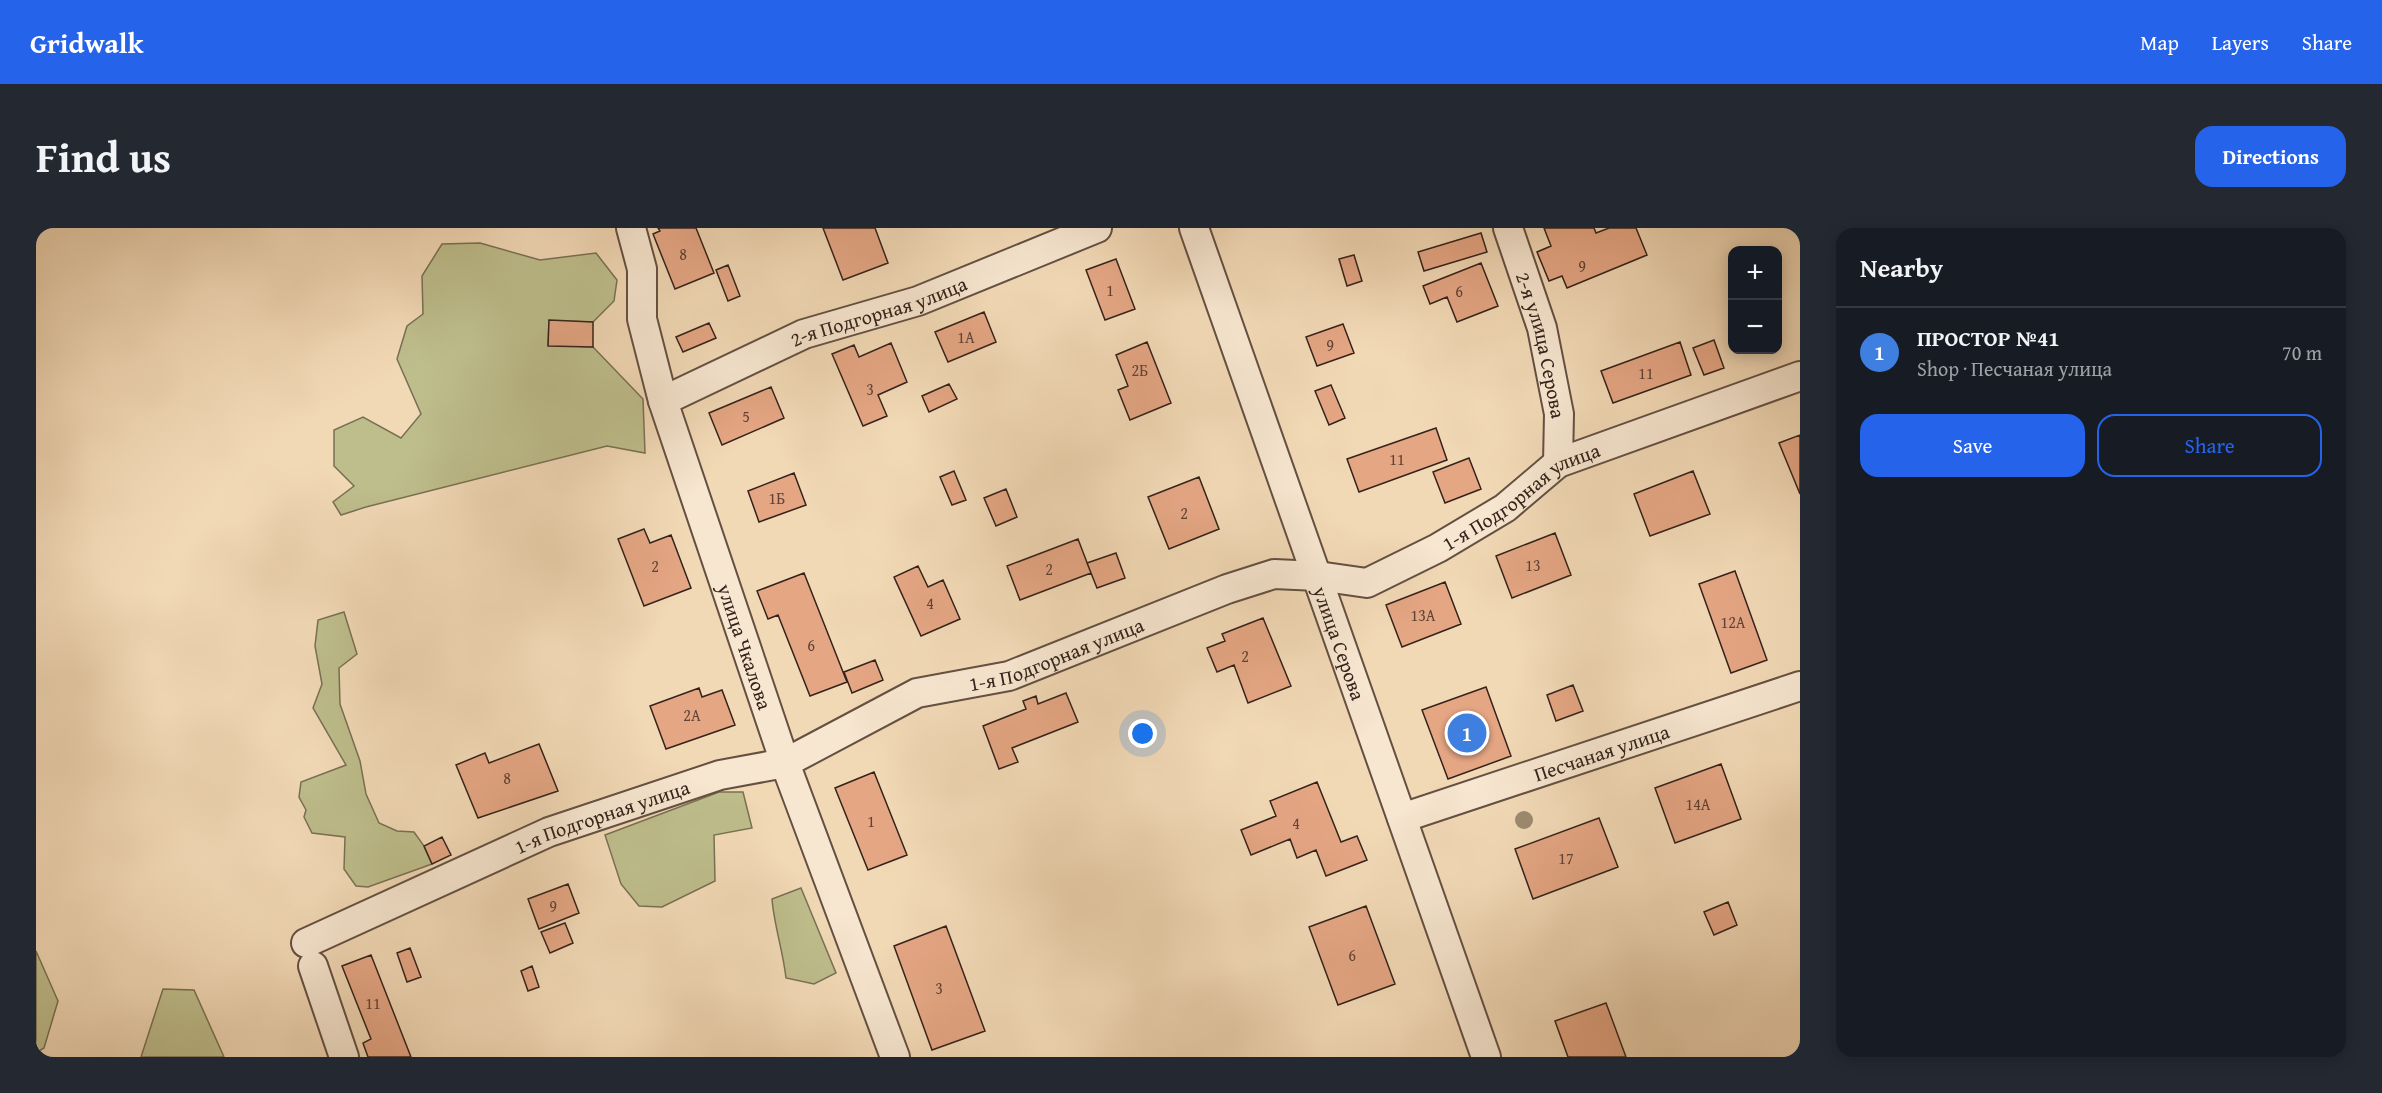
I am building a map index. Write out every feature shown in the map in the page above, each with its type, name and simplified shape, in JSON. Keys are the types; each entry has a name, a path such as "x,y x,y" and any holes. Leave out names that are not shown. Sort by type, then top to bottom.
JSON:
{"street":[{"name":"улица Чкалова","path":"631,228 642,269 642,319 663,401 785,763 895,1057"},
{"name":"2-я Подгорная улица","path":"663,401 804,334 918,301 1097,228"},
{"name":"улица Серова","path":"1194,228 1486,1057"},
{"name":"2-я улица Серова","path":"1508,228 1542,328 1558,414 1558,463"},
{"name":"1-я Подгорная улица","path":"344,1057 310,955 549,832 720,775 785,763 917,693 1009,676 1227,589 1274,574 1318,576 1367,583 1438,548 1505,508 1558,463 1800,376"},
{"name":"Песчаная улица","path":"1402,818 1800,686"}],"green space":[{"path":"480,243 540,260 596,253 617,280 614,301 593,322 549,321 548,345 593,347 643,399 645,453 607,446 341,515 333,502 354,486 334,466 334,430 363,417 401,438 421,414 397,359 407,326 423,314 422,276 442,244"},
{"path":"344,612 357,654 339,668 340,704 360,761 366,794 379,823 397,831 414,832 424,846 432,864 368,887 356,886 344,869 345,837 312,833 304,817 306,810 299,797 301,782 346,765 313,708 322,684 315,646 318,620"},
{"path":"719,792 743,792 752,828 714,835 715,881 662,907 639,906 621,884 605,835"},
{"path":"801,888 836,973 814,984 786,978 773,909 772,899"},
{"path":"36,951 58,1001 44,1048 36,1053"},
{"path":"163,989 194,990 224,1057 141,1057"}],"building":[{"path":"658,228 696,228 714,273 675,289 653,234 660,231"},
{"path":"823,228 875,228 888,263 843,280"},
{"path":"1544,228 1594,228 1596,233 1609,228 1636,228 1647,255 1567,288 1562,276 1549,281 1537,252 1551,246"},
{"path":"1481,233 1487,252 1424,271 1418,252"},
{"path":"1354,255 1362,281 1347,286 1339,259"},
{"path":"1116,259 1135,309 1105,320 1086,270"},
{"path":"1481,263 1498,306 1457,322 1447,297 1430,304 1423,286"},
{"path":"728,265 740,296 728,301 716,270"},
{"path":"984,312 996,342 948,362 935,332"},
{"path":"549,320 593,322 593,347 548,346"},
{"path":"709,323 716,338 683,352 676,337"},
{"path":"1343,324 1354,353 1317,366 1306,337"},
{"path":"1714,340 1724,368 1704,375 1693,348"},
{"path":"1147,342 1171,403 1130,420 1118,390 1128,386 1116,355"},
{"path":"1680,342 1691,375 1613,403 1601,371"},
{"path":"891,343 907,382 878,395 887,416 863,426 832,354 854,345 859,357"},
{"path":"949,384 957,399 929,412 922,396"},
{"path":"1331,385 1345,418 1329,425 1315,391"},
{"path":"771,387 784,418 722,445 709,413"},
{"path":"1436,428 1447,460 1359,492 1347,459"},
{"path":"1800,435 1800,494 1779,443"},
{"path":"1469,458 1481,489 1445,503 1433,472"},
{"path":"954,471 966,500 952,505 940,477"},
{"path":"1693,471 1710,514 1650,536 1634,494"},
{"path":"794,473 806,505 759,522 748,491"},
{"path":"1199,477 1219,529 1169,549 1148,497"},
{"path":"1006,489 1017,517 996,526 984,498"},
{"path":"644,529 650,543 671,535 691,588 644,606 618,539"},
{"path":"1555,533 1571,575 1512,598 1496,556"},
{"path":"1078,539 1091,573 1020,600 1007,566"},
{"path":"1116,553 1125,578 1097,588 1087,563"},
{"path":"918,566 928,587 943,580 960,619 921,636 894,577"},
{"path":"1735,571 1767,660 1731,673 1699,584"},
{"path":"804,573 847,682 810,696 778,615 768,619 757,591"},
{"path":"1445,582 1461,624 1402,647 1386,605"},
{"path":"1263,618 1291,686 1248,703 1234,665 1217,672 1207,648 1225,641 1222,634"},
{"path":"875,660 883,680 852,693 844,672"},
{"path":"1573,685 1583,711 1556,721 1547,695"},
{"path":"1486,687 1511,756 1448,779 1422,710"},
{"path":"699,688 702,697 722,690 735,725 666,749 650,706"},
{"path":"1066,693 1078,722 1012,748 1018,762 999,769 983,726 1026,709 1023,701 1036,696 1038,704"},
{"path":"539,744 558,791 478,818 456,765 485,753 489,763"},
{"path":"1721,764 1741,819 1675,843 1655,788"},
{"path":"874,772 907,855 868,870 835,788"},
{"path":"1317,782 1341,842 1357,836 1367,860 1326,876 1316,850 1297,858 1290,839 1251,855 1241,830 1276,816 1270,801"},
{"path":"1599,818 1618,867 1533,899 1515,849"},
{"path":"442,837 451,855 432,864 424,846"},
{"path":"568,884 579,913 539,929 528,899"},
{"path":"1728,902 1737,925 1714,935 1704,912"},
{"path":"1366,906 1395,984 1338,1005 1309,927"},
{"path":"565,923 573,943 550,953 541,932"},
{"path":"946,926 985,1031 932,1050 894,946"},
{"path":"410,948 421,977 407,982 397,953"},
{"path":"371,955 411,1057 368,1057 363,1043 371,1039 342,966"},
{"path":"532,966 539,987 528,991 521,971"},
{"path":"1606,1003 1626,1057 1568,1057 1555,1021"}],"place":[{"name":"ПРОСТОР №41","path":"1467,733"}]}
